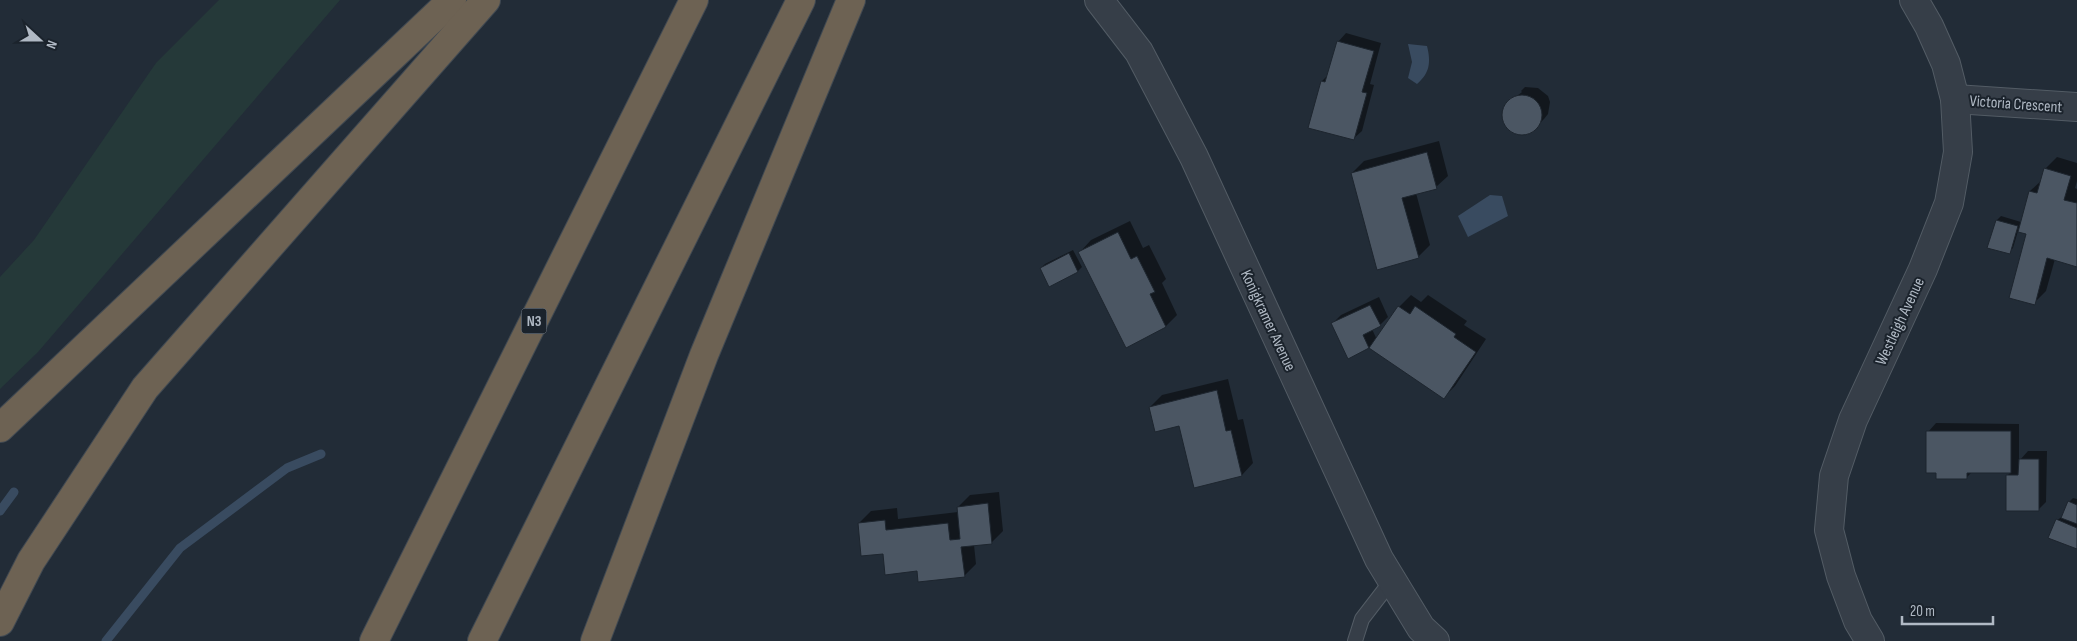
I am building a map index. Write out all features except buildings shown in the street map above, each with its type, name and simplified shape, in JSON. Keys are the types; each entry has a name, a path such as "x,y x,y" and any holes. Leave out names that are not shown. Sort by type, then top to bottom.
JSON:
{"highway":[{"path":"0,428 452,0"},
{"path":"0,622 31,561 146,388 486,0"},
{"name":"N3","path":"374,641 694,0"},
{"path":"482,641 801,0"},
{"path":"595,641 704,355 851,0"}],"street":[{"name":"Konigkramer Avenue","path":"1099,0 1139,52 1194,157 1378,559 1421,628 1435,641"},
{"name":"Westleigh Avenue","path":"1870,641 1858,621 1841,576 1829,530 1834,476 1853,420 1923,269 1949,203 1958,152 1955,99 1946,64 1929,26 1914,0"},
{"name":"Victoria Crescent","path":"1955,99 2077,106"}],"lane":[{"path":"1356,641 1362,619 1392,580"}],"green space":[{"path":"219,0 340,0 38,352 0,389 0,277 34,240 156,63"}],"water":[{"path":"1408,44 1427,46 1429,57 1427,71 1417,84 1408,78 1412,62"},
{"path":"1490,195 1502,196 1508,216 1468,237 1458,216"}],"waterway":[{"path":"106,641 180,548 287,468 321,454"},
{"path":"0,511 14,492"}]}
